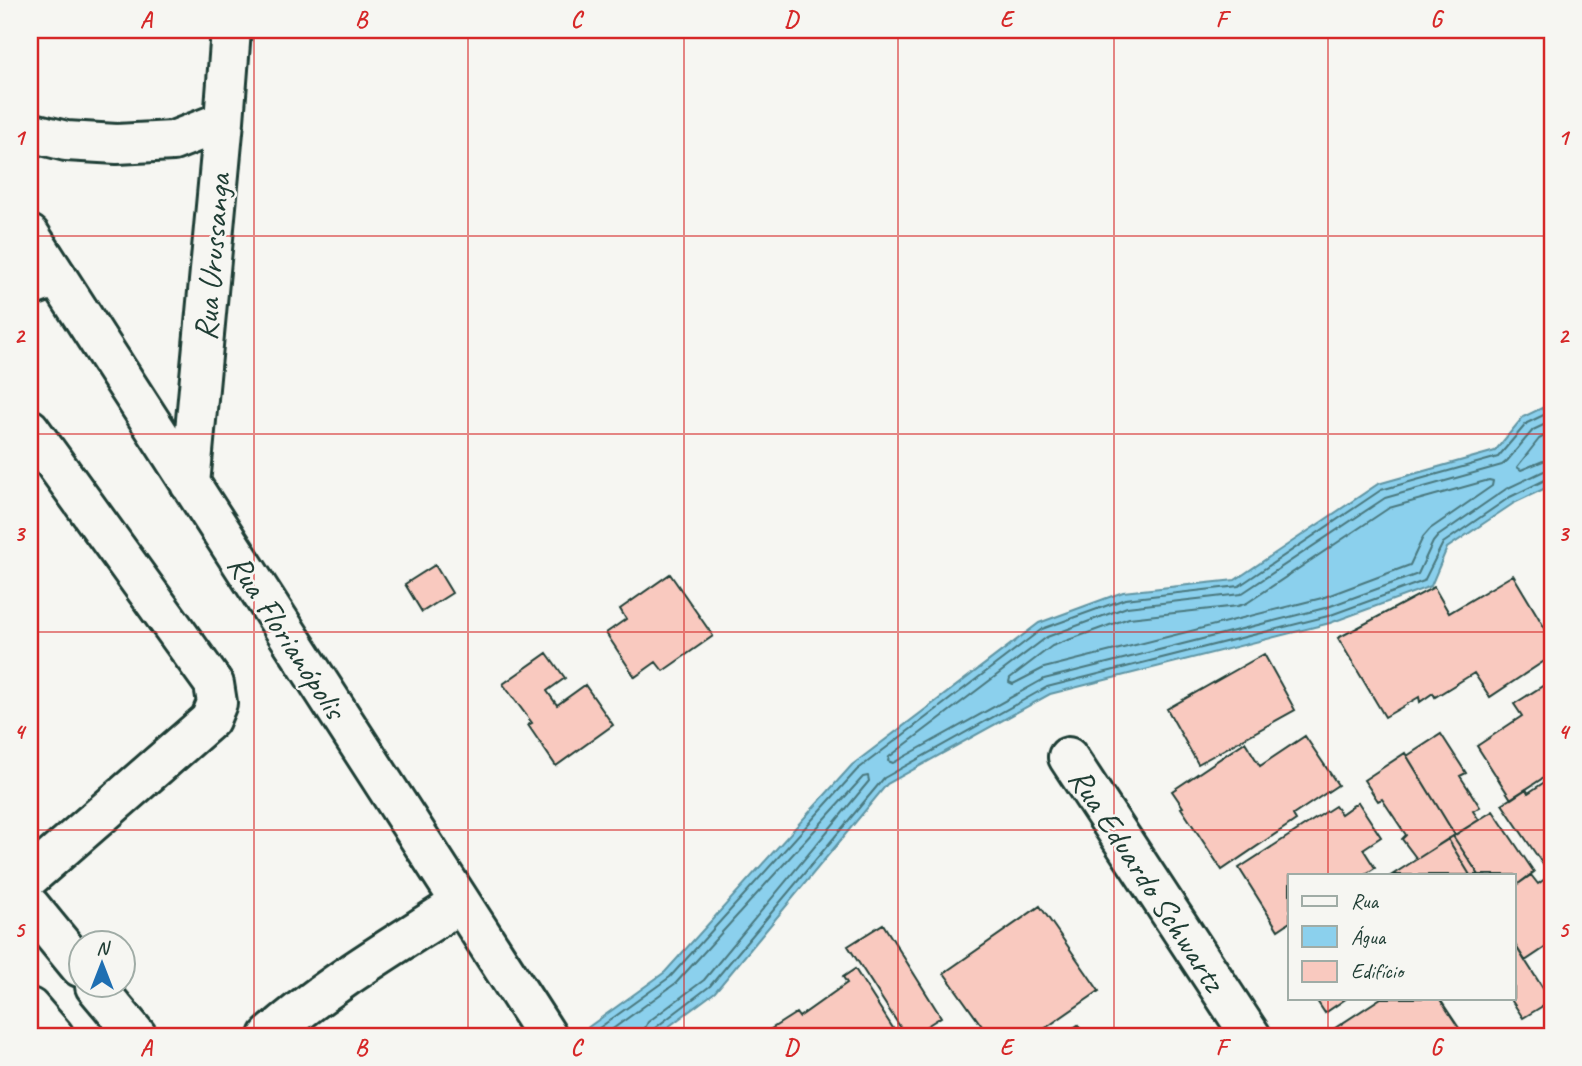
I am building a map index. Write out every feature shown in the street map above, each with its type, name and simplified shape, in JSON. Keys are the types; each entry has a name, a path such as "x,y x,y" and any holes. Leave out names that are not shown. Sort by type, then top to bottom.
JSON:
{"main road":[{"name":"Rua Urussanga","path":"190,484 231,30"},
{"path":"30,132 66,141 117,144 173,141 224,121"},
{"name":"Rua Florianópolis","path":"30,235 43,282 190,484 547,1036"},
{"path":"30,429 214,684 217,703 210,720 30,877"},
{"name":"Rua Eduardo Schwartz","path":"1068,757 1251,1036"},
{"path":"269,1036 342,981 460,903"},
{"path":"30,906 66,950"},
{"path":"108,1000 137,1036"},
{"path":"30,1008 54,1036"}],"water":[{"path":"1552,403 1552,485 1514,503 1447,548 1431,586 1330,623 1050,694 887,784 715,992 656,1036 576,1036 665,972 852,765 1039,623 1123,592 1235,580 1378,484 1495,451 1523,417"}],"building":[{"path":"435,565 452,593 422,612 405,584"},
{"path":"670,574 713,636 663,671 656,662 635,677 606,633 626,619 620,609"},
{"path":"1513,575 1552,640 1552,656 1490,697 1474,673 1435,697 1433,693 1420,702 1419,697 1385,717 1338,638 1434,587 1449,613"},
{"path":"547,653 565,678 547,691 557,705 585,685 613,725 556,766 528,725 532,723 503,684"},
{"path":"1264,654 1295,710 1198,764 1167,709"},
{"path":"1552,680 1552,772 1511,799 1477,746 1522,716 1514,704"},
{"path":"1441,734 1466,773 1460,776 1480,807 1473,811 1479,820 1455,835 1407,756"},
{"path":"1305,736 1338,785 1293,815 1296,820 1222,870 1172,791 1245,742 1260,766"},
{"path":"1405,753 1455,835 1417,859 1402,839 1406,835 1382,799 1378,801 1364,780"},
{"path":"1552,777 1552,861 1544,866 1502,804 1526,789 1528,793"},
{"path":"1358,802 1381,837 1363,849 1375,868 1366,874 1288,874 1288,923 1278,930 1239,868 1335,806 1341,814"},
{"path":"1493,811 1534,872 1516,886 1516,874 1478,874 1453,836"},
{"path":"1453,836 1478,874 1469,874 1448,839"},
{"path":"1448,839 1469,874 1394,874"},
{"path":"1552,874 1552,935 1545,940 1549,945 1525,961 1516,946 1516,886 1531,875 1538,884"},
{"path":"1040,906 1099,991 1034,1036 989,1036 944,973"},
{"path":"883,924 941,1017 911,1036 906,1036 848,946"},
{"path":"1516,946 1551,1001 1523,1018 1511,1000 1516,1000"},
{"path":"855,969 898,1036 760,1036 796,1013 799,1017 847,983 843,977"},
{"path":"1316,1000 1344,1000 1325,1013"},
{"path":"1378,1000 1440,1000 1463,1034 1332,1036 1329,1032"},
{"path":"1078,1025 1085,1036 1053,1036 1061,1031 1064,1034"}]}
